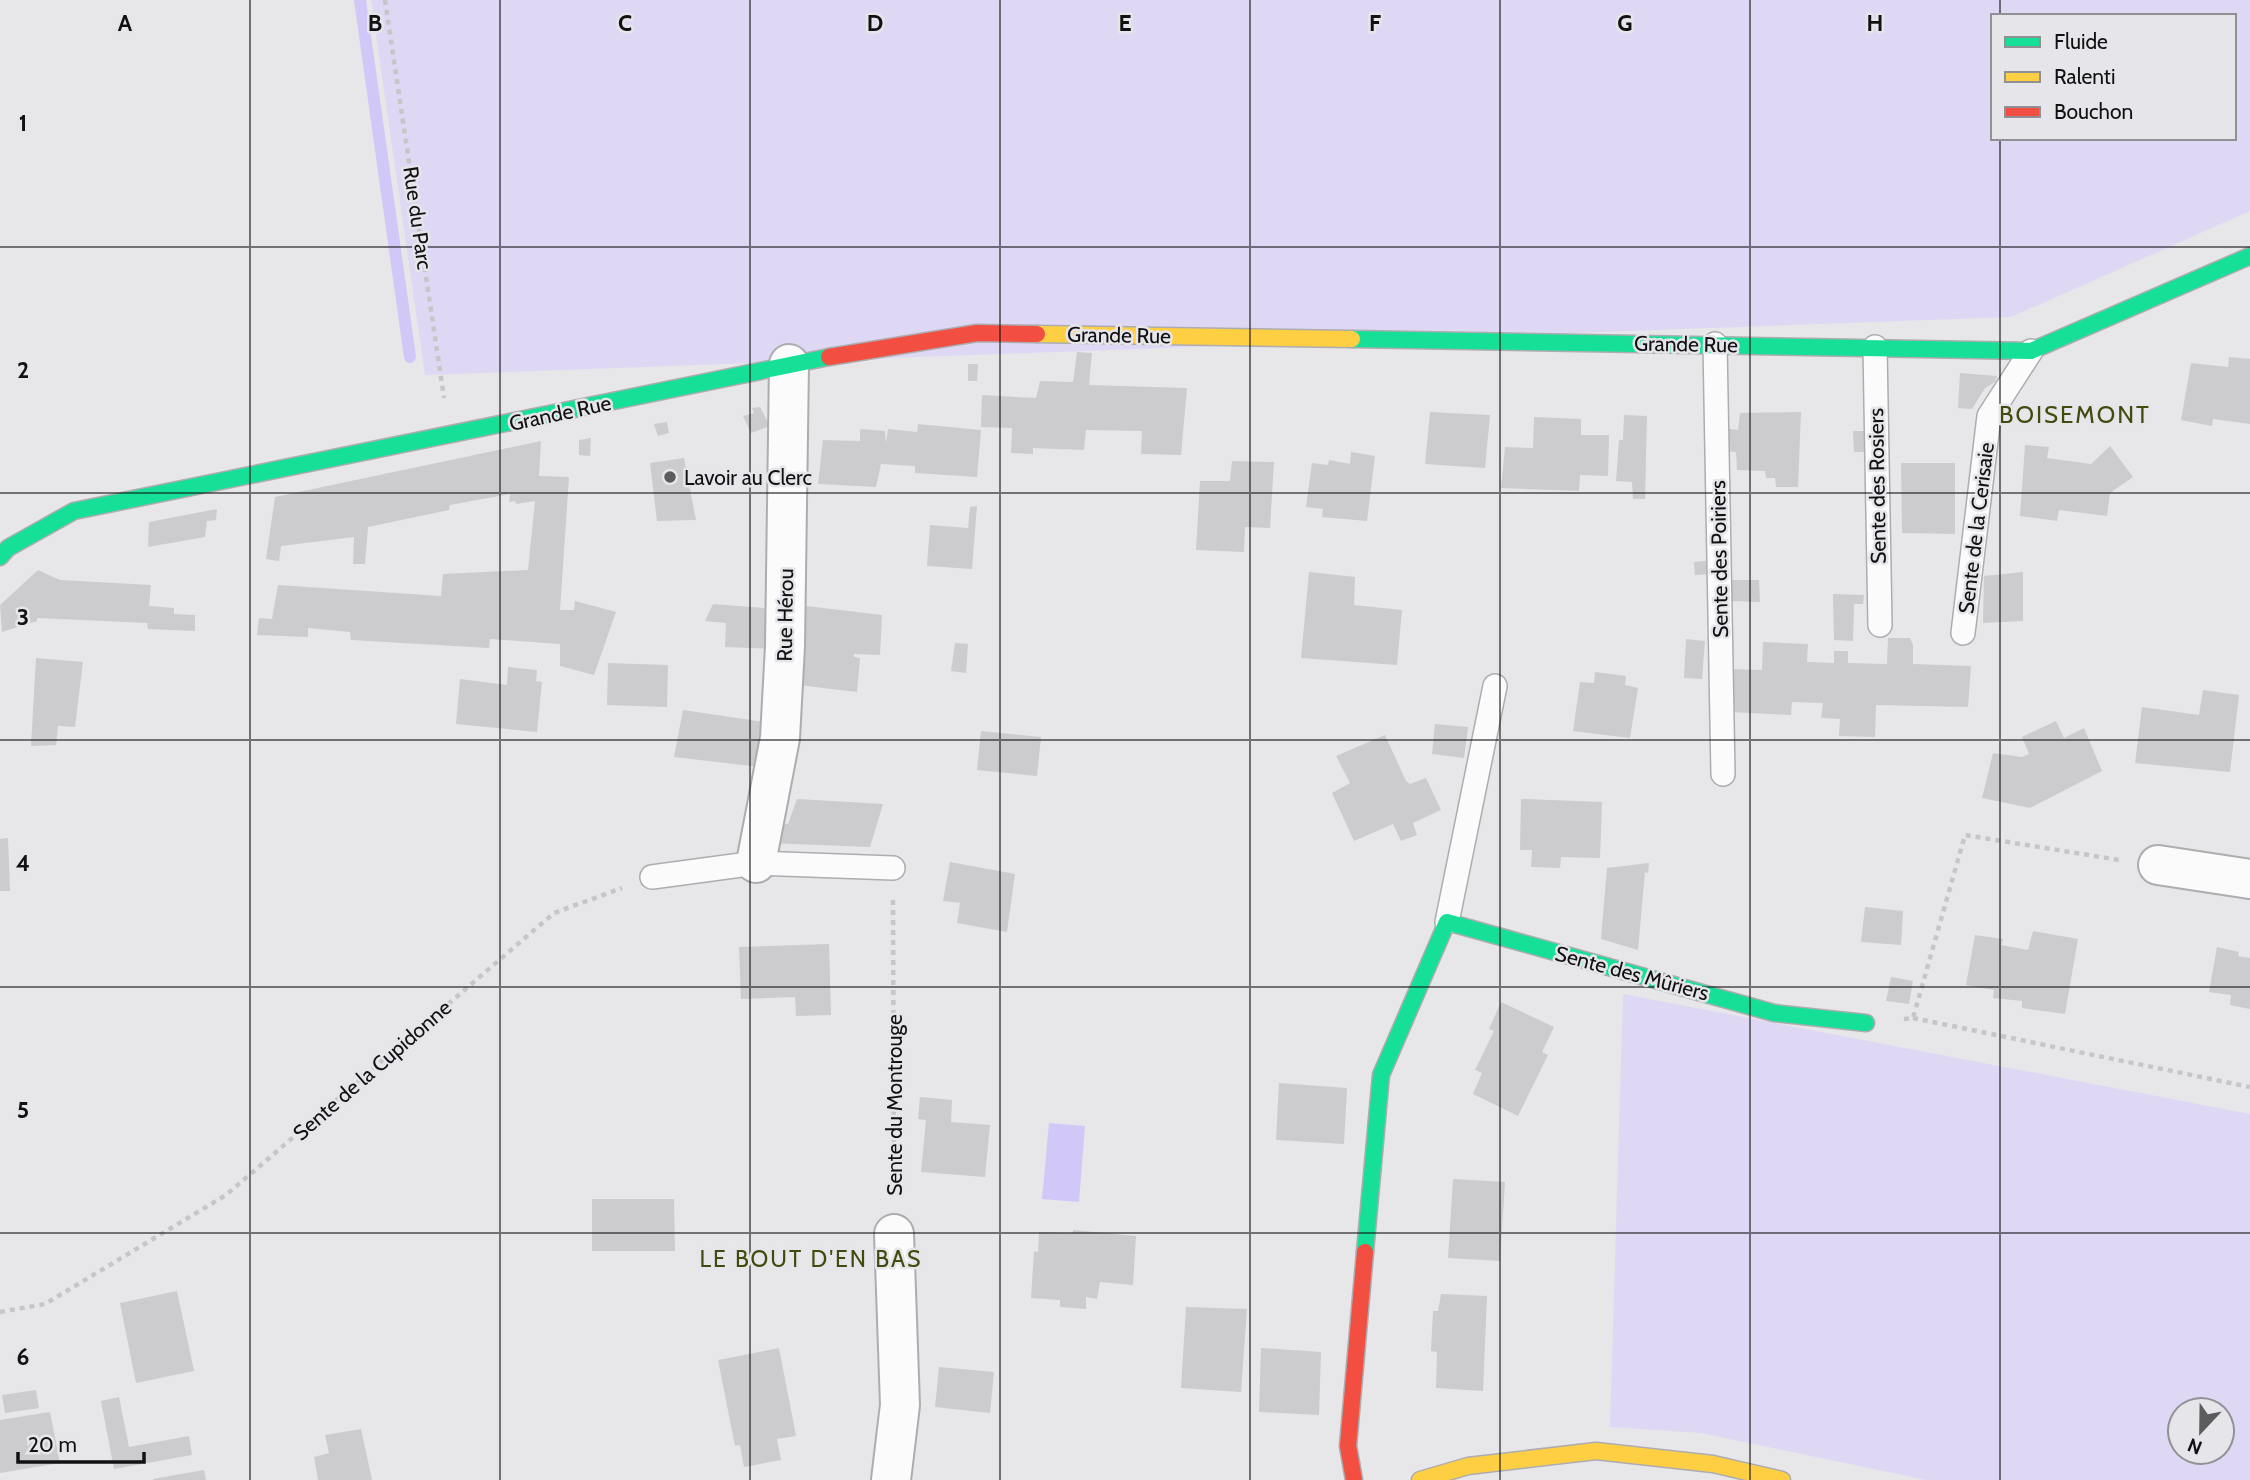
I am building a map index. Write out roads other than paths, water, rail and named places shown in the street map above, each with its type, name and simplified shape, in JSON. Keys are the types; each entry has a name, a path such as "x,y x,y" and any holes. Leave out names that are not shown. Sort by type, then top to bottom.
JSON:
{"street":[{"name":"Grande Rue","path":"0,557 8,548 74,510 450,437 789,364 977,333 2031,351 2250,256"},
{"name":"Rue Hérou","path":"756,863 780,738 785,633 789,364"},
{"path":"2158,864 2250,879"},
{"name":"Sente des Mûriers","path":"1447,922 1774,1013 1867,1023"},
{"path":"1354,1480 1348,1446 1381,1075 1447,922"},
{"path":"891,1480 900,1405 894,1234"},
{"path":"1420,1480 1468,1466 1596,1451 1713,1464 1782,1480"}],"lane":[{"name":"Sente des Poiriers","path":"1715,344 1723,774"},
{"name":"Sente des Rosiers","path":"1875,347 1880,625"},
{"name":"Sente de la Cerisaie","path":"1963,633 1989,416 2031,351"},
{"path":"1447,922 1495,686"},
{"path":"652,877 756,863 893,868"}],"waterway":[{"path":"360,0 410,357"}],"place":[{"name":"Lavoir au Clerc","path":"670,477"}],"district":[{"name":"BOISEMONT","path":"2075,414"},
{"name":"LE BOUT D'EN BAS","path":"811,1259"}]}
